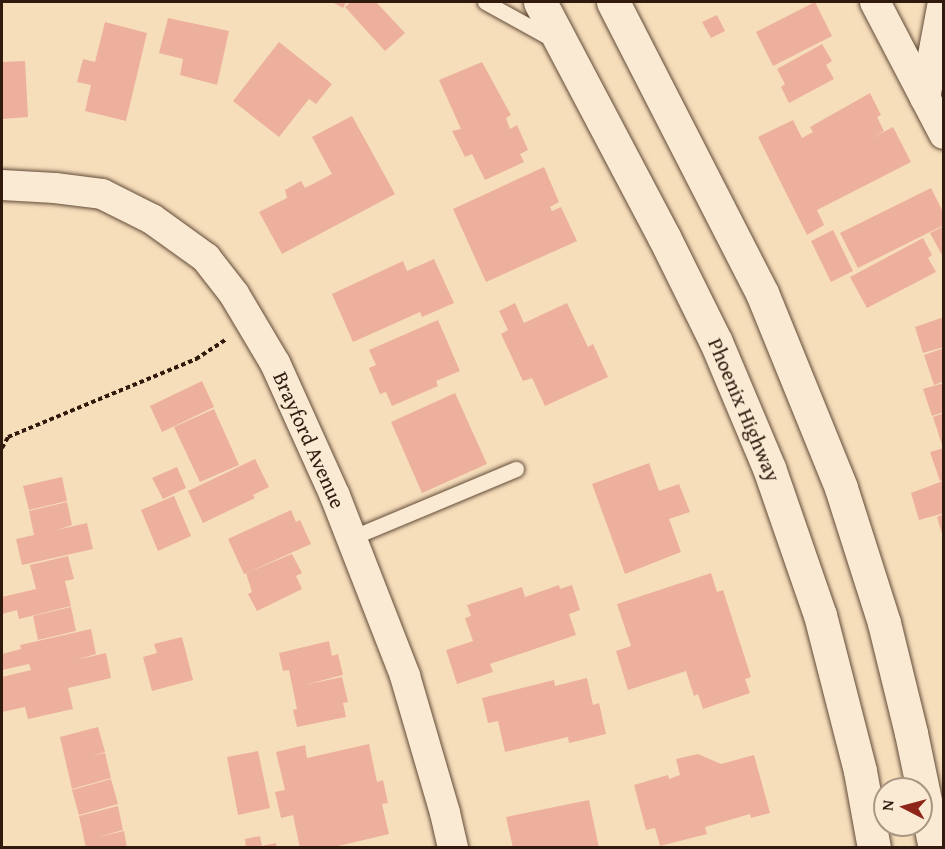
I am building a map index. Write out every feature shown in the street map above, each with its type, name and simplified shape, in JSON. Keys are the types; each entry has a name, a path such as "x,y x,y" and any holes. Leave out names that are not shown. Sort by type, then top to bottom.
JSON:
{"main road":[{"name":"Phoenix Highway","path":"540,2 664,237 716,342 769,468 820,615 860,771 874,848"},
{"path":"613,2 762,292 841,488 884,623 912,733 935,848"}],"street":[{"path":"875,2 944,134"},
{"path":"925,98 944,2"},
{"name":"Brayford Avenue","path":"2,185 102,194 152,219 206,258 234,294 275,363 351,538 405,676 453,848"}],"lane":[{"path":"485,2 562,44"},
{"path":"351,538 516,469"}],"path":[{"path":"2,448 8,437 196,359 252,323"}],"building":[{"path":"332,2 346,2 343,8"},
{"path":"351,2 376,2 405,33 385,51 345,7"},
{"path":"815,2 832,36 773,66 756,32"},
{"path":"717,15 725,31 711,38 702,22"},
{"path":"168,18 229,31 217,85 180,75 183,59 159,53"},
{"path":"105,22 147,33 126,121 85,111 91,85 77,82 83,59 95,62"},
{"path":"279,42 332,84 316,104 309,99 279,137 233,101"},
{"path":"822,44 832,61 826,65 834,79 789,103 781,87 785,84 777,69"},
{"path":"25,61 28,117 2,119 2,62"},
{"path":"482,62 511,115 506,118 510,129 517,125 528,150 520,154 524,162 485,180 472,154 465,157 452,131 461,129 439,80"},
{"path":"870,93 881,115 877,117 884,131 870,139 893,127 911,162 817,210 824,225 807,235 758,137 793,120 802,138 813,132 810,127"},
{"path":"352,116 395,194 282,254 259,212 287,198 285,190 301,181 305,188 332,174 312,137"},
{"path":"544,167 559,202 550,207 552,211 561,207 577,241 486,282 453,209"},
{"path":"931,188 944,214 944,225 858,268 840,233"},
{"path":"944,226 944,259 930,233"},
{"path":"833,230 853,271 831,282 811,241"},
{"path":"923,238 932,255 928,258 936,272 867,308 850,277"},
{"path":"434,259 454,303 422,317 420,312 353,342 332,294 403,261 407,271"},
{"path":"515,303 524,323 567,303 588,347 593,344 608,377 545,406 532,378 523,381 501,334 508,330 499,311"},
{"path":"944,317 944,347 923,353 915,327"},
{"path":"438,320 460,371 436,381 438,386 392,406 386,392 380,394 369,368 376,365 369,350"},
{"path":"944,348 944,381 934,385 924,355"},
{"path":"202,381 214,407 162,432 150,406"},
{"path":"944,383 944,412 932,416 923,389"},
{"path":"455,393 487,464 422,493 391,422"},
{"path":"214,409 239,465 200,482 174,427"},
{"path":"944,413 944,448 943,448 933,417"},
{"path":"944,448 944,480 940,481 930,452"},
{"path":"255,459 269,487 253,495 255,498 203,523 188,491"},
{"path":"649,463 659,491 679,484 690,512 669,519 681,552 625,574 592,484"},
{"path":"177,467 186,488 163,499 152,478"},
{"path":"62,477 67,501 29,510 23,486"},
{"path":"943,481 944,513 919,520 911,493"},
{"path":"174,496 191,536 158,551 141,510"},
{"path":"67,502 72,525 57,530 87,523 93,549 22,565 16,539 34,535 29,511"},
{"path":"291,510 296,522 300,520 311,544 244,574 228,539"},
{"path":"944,514 944,537 943,537 937,517"},
{"path":"292,554 302,573 296,576 302,589 257,611 248,594 252,592 246,573"},
{"path":"68,556 74,579 65,581 71,606 19,619 17,610 2,614 2,597 36,589 30,565"},
{"path":"711,573 717,592 723,590 751,677 745,679 750,693 703,709 698,694 694,696 686,671 628,690 616,651 631,646 617,604"},
{"path":"559,585 560,589 572,585 580,610 569,614 576,635 490,664 493,672 457,684 446,650 473,641 465,618 471,616 467,605 522,587 525,597"},
{"path":"71,607 76,631 38,640 33,616"},
{"path":"91,629 96,654 76,660 106,653 111,678 68,688 73,709 28,719 25,707 2,712 2,677 31,670 29,664 2,670 2,654 21,649 20,645"},
{"path":"182,637 193,680 152,691 143,657 157,653 154,644"},
{"path":"329,641 332,656 338,654 343,675 304,685 342,677 348,702 343,703 346,717 297,727 293,710 297,709 289,670 283,671 279,653"},
{"path":"587,678 593,705 599,703 606,734 569,743 568,737 505,752 498,721 488,723 482,698 554,680 555,686"},
{"path":"98,727 105,752 91,756 105,753 111,778 72,789 60,737"},
{"path":"369,744 377,782 383,780 388,803 382,804 389,834 330,848 300,848 293,815 281,818 275,792 285,790 276,752 305,745 307,758"},
{"path":"258,751 270,808 238,815 227,757"},
{"path":"698,754 721,764 754,755 770,813 751,818 750,814 705,827 707,834 660,846 655,828 646,830 634,785 668,775 669,779 680,775 676,759"},
{"path":"111,779 118,804 79,815 72,790"},
{"path":"589,800 599,848 513,848 506,817"},
{"path":"118,806 123,830 98,837 124,831 127,848 86,848 79,816"},
{"path":"260,836 262,846 276,843 277,848 246,848 245,839"}]}
